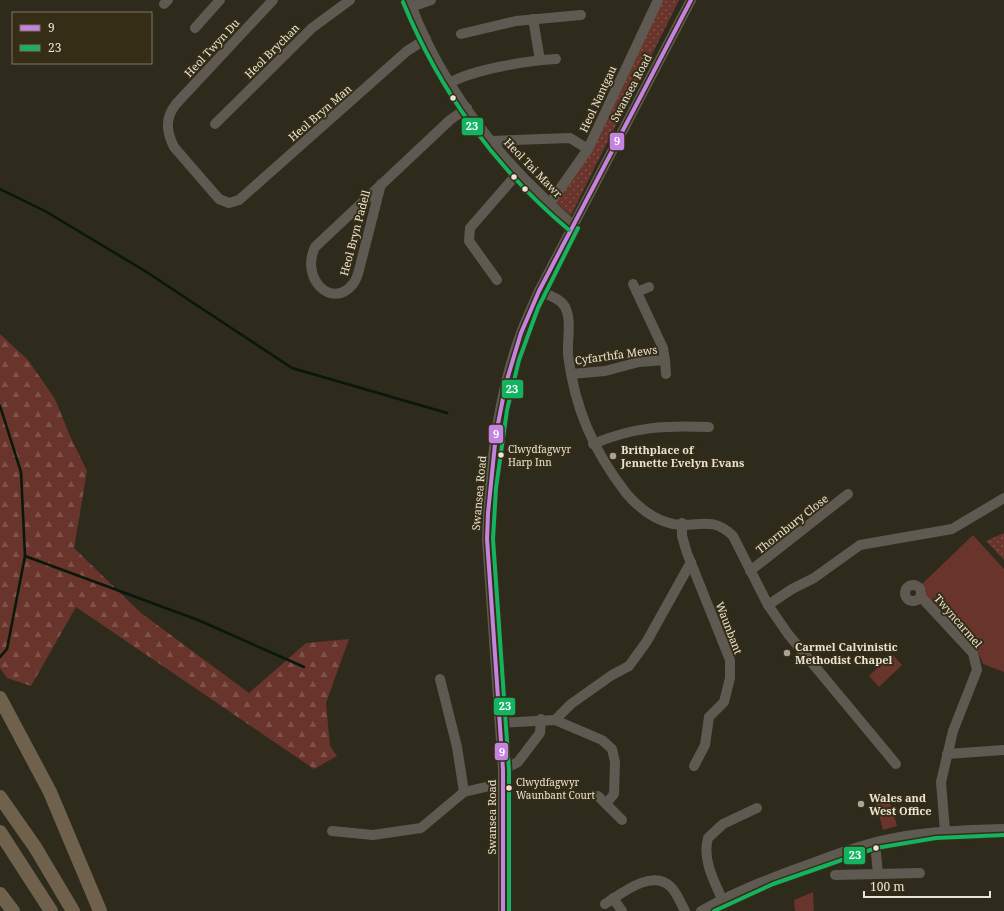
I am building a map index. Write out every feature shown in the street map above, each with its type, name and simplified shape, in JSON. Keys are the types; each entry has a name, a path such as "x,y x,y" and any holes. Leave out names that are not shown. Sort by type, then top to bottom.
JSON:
{"highway":[{"path":"2,701 50,792 100,911"},
{"path":"0,797 35,847 73,911"},
{"path":"0,832 50,911"},
{"path":"0,894 13,911"}],"street":[{"path":"195,28 220,0"},
{"name":"Heol Twyn Du","path":"229,203 220,199 174,147 169,137 167,123 170,112 273,0"},
{"name":"Heol Brychan","path":"215,124 312,28 350,0"},
{"path":"410,4 431,0"},
{"name":"Heol Nantgau","path":"550,203 588,149 658,0"},
{"name":"Swansea Road","path":"503,911 504,770 487,539 488,504 502,403 521,333 540,291 691,0"},
{"name":"Heol Tai Mawr","path":"410,4 426,39 450,83 466,108 518,173 573,225"},
{"path":"461,34 516,21 581,15"},
{"path":"533,19 540,60"},
{"name":"Heol Bryn Man","path":"229,203 239,200 408,51 426,39"},
{"path":"450,83 459,78 540,60 556,59"},
{"name":"Heol Bryn Padell","path":"381,184 359,270 354,283 341,293 329,293 317,284 312,275 310,264 311,255 315,247 381,184 450,120 466,108"},
{"path":"491,141 570,138 588,149"},
{"path":"497,280 469,241 470,228 518,173"},
{"name":"Cyfarthfa Mews","path":"649,286 635,288 664,348 666,374"},
{"path":"540,291 561,302 565,307 571,374 578,407 601,458 618,482 640,508 668,522 718,524 733,536 768,605 788,634 896,764"},
{"name":"Cyfarthfa Mews","path":"571,374 605,371 639,362 665,360"},
{"path":"594,444 622,432 640,428 709,427"},
{"name":"Thornbury Close","path":"750,571 848,494"},
{"path":"768,605 792,589 814,578 860,545 952,529 1004,498"},
{"name":"Waunbant","path":"682,523 682,536 690,562 730,660 730,678 724,702 709,717 705,745 694,766"},
{"path":"555,720 571,704 612,675 629,666 647,641 690,562"},
{"name":"Twyncarmel","path":"921,597 974,654 977,670 953,731 940,782 945,831"},
{"path":"440,679 457,747 464,792"},
{"path":"504,770 518,762 540,733 541,719"},
{"path":"501,723 541,719 555,720 602,740 612,748 614,762 614,794 606,804"},
{"path":"947,754 1004,750"},
{"path":"332,831 373,835 421,828 464,792 503,783"},
{"path":"598,796 622,820"},
{"path":"722,899 711,872 708,860 706,850 708,838 724,824 757,808"},
{"path":"701,911 722,899 795,869 843,852 875,843 894,838 945,831 1004,829"},
{"path":"875,843 878,874"},
{"path":"835,875 920,872"},
{"path":"622,911 609,901 636,885 655,880 665,882 672,887 685,911"}],"green space":[{"path":"663,0 679,0 571,216 556,202 593,145"},
{"path":"0,334 28,360 55,399 70,436 87,471 74,548 141,613 249,693 306,643 349,639 326,703 330,746 337,756 314,769 76,607 31,686 7,678 0,668"},
{"path":"1004,533 1004,560 986,541"},
{"path":"973,535 1004,569 1004,672 983,664 975,646 926,597 926,590 922,584"},
{"path":"892,654 902,665 879,687 869,676"},
{"path":"888,796 897,826 883,830 875,800"},
{"path":"813,892 814,911 795,911 794,900"}],"waterway":[{"path":"0,189 45,211 145,271 292,368 447,413"},
{"path":"0,406 21,472 25,556 7,649 0,657"},
{"path":"25,556 198,620 304,667"}],"transit line":[{"name":"9","path":"503,911 503,770 487,539 488,513 496,434 506,383 521,333 539,291 691,0"},
{"name":"23","path":"403,2 417,35 434,66 452,97 472,126 517,181 569,230"},
{"name":"23","path":"509,911 509,770 493,539 496,488 507,410 519,360 538,308 578,228"},
{"name":"23","path":"714,911 773,884 876,848 936,838 1004,835"}],"place":[{"name":"Clwydfagwyr Harp Inn","path":"501,455"},
{"name":"Brithplace of Jennette Evelyn Evans","path":"613,456"},
{"name":"Carmel Calvinistic Methodist Chapel","path":"787,653"},
{"name":"Clwydfagwyr Waunbant Court","path":"509,788"},
{"name":"Wales and West Office","path":"861,804"}]}
